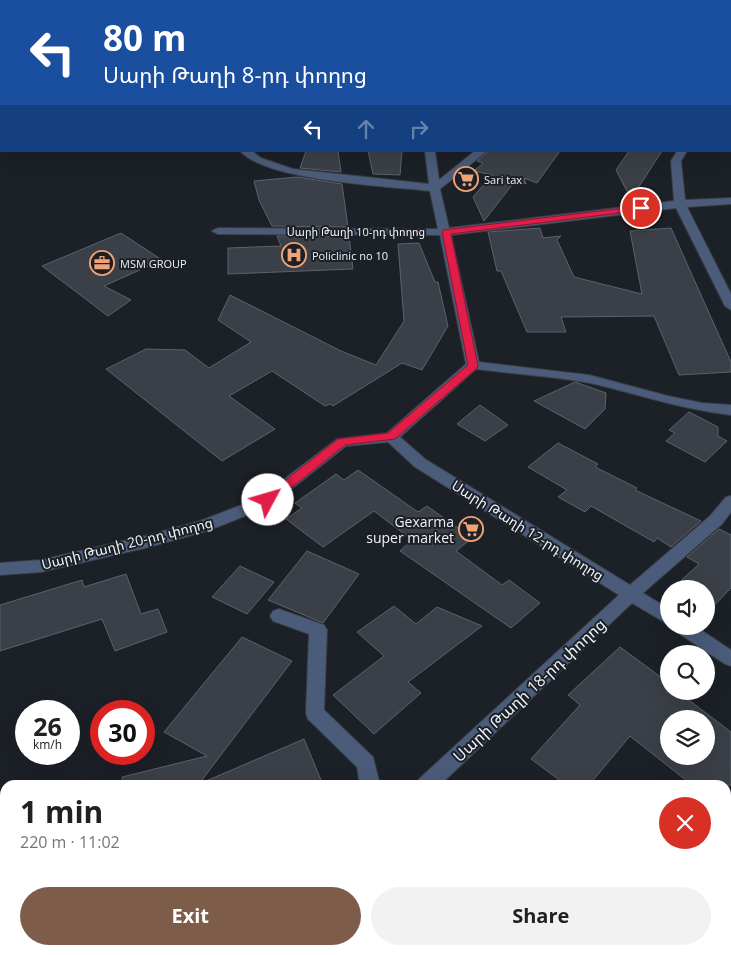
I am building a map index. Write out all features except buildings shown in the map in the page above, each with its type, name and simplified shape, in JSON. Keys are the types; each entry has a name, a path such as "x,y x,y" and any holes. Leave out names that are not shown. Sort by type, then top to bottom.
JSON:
{"street":[{"path":"246,152 257,160 292,172 435,188 481,152"},
{"path":"430,152 435,188 446,232 473,366"},
{"path":"681,152 676,161 680,204 731,306"},
{"name":"Սարի Թաղի 10-րդ փողոց","path":"218,231 446,232 680,204 731,201"},
{"path":"391,437 473,366 589,378 668,400 702,407 731,410"},
{"name":"Սարի Թաղի 20-րդ փողոց","path":"0,569 41,566 204,526 268,500 342,442 391,437"},
{"name":"Սարի Թաղի 12-րդ փողոց","path":"391,437 420,464 660,612"},
{"name":"Սարի Թաղի 18-րդ փողոց","path":"431,780 661,566 716,520 731,501"},
{"path":"279,616 318,630 314,713 366,763 369,780"},
{"path":"695,635 731,659"}],"place":[{"name":"Sari tax","path":"466,179"},
{"name":"Policlinic no 10","path":"294,255"},
{"name":"MSM GROUP","path":"102,263"},
{"name":"Gexarma super market","path":"471,529"}],"route":[{"path":"268,500 342,442 391,437 473,366 446,232 641,208"}]}
